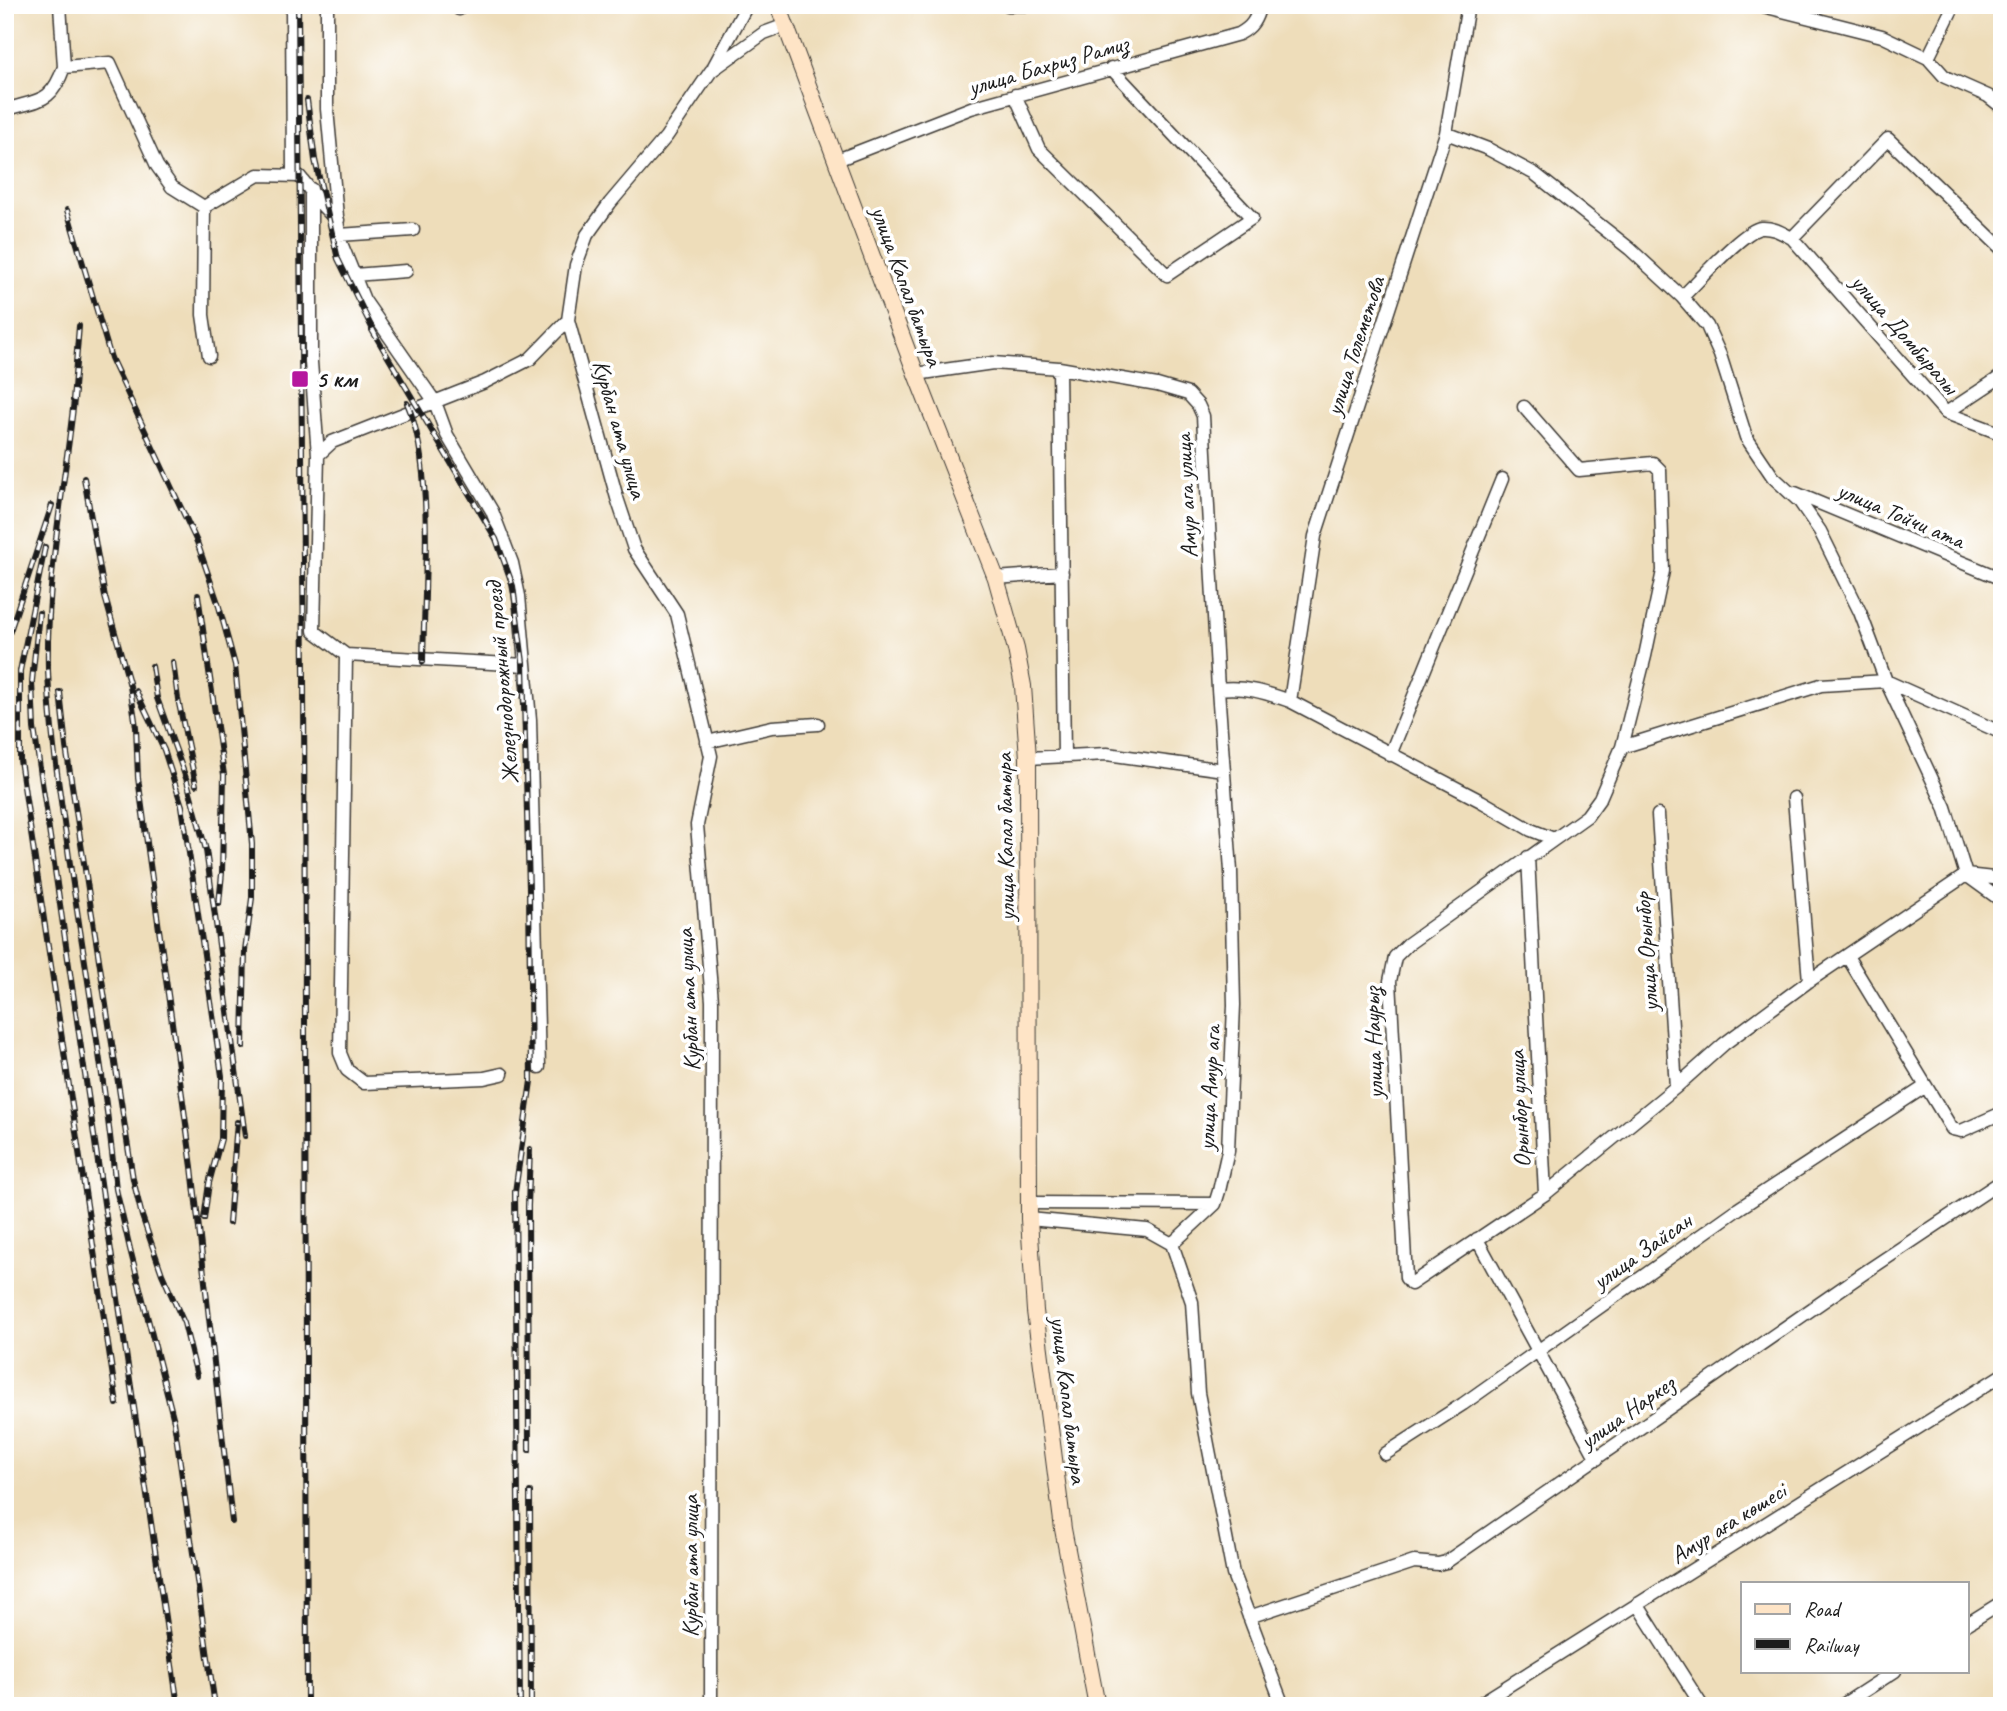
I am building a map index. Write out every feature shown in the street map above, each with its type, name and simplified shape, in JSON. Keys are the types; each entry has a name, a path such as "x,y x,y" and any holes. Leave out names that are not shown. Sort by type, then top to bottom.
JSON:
{"main road":[{"name":"улица Капал батыра","path":"778,5 916,374 996,578 1016,649 1023,686 1028,758 1029,1211 1035,1311 1063,1529 1097,1706"}],"street":[{"path":"5,110 50,96 58,85 64,67 60,5"},
{"path":"292,5 293,176"},
{"name":"Железнодорожный проезд","path":"327,5 327,109 339,235 364,300 435,402 447,435 492,511 512,563 519,596 530,720 539,1067"},
{"path":"318,455 332,442 485,382 530,359 568,320 576,265 587,235 610,203 666,137 711,71 747,5"},
{"path":"1008,5 1026,5"},
{"name":"улица Бахриз Рамиз","path":"837,160 971,108 1239,34 1250,28 1257,18 1259,5"},
{"name":"улица Толеметова","path":"1290,701 1315,536 1446,133 1468,5"},
{"path":"1759,5 1882,36 1928,58 1945,78 1987,96 2002,107"},
{"path":"1928,58 1954,5"},
{"path":"711,71 764,33 786,25"},
{"path":"64,67 110,63 157,166 172,187 204,207"},
{"path":"1015,95 1040,149 1167,275 1252,218 1111,68"},
{"path":"1446,133 1488,149 1535,174 1630,249 1682,298 1707,326 1720,355 1746,437 1773,477 1800,502 1820,531 1860,612 1886,681 1945,807 1966,875 2002,901"},
{"path":"1682,298 1742,237 1758,228 1774,229 1792,238 1888,139 2002,249"},
{"path":"204,207 258,174 299,176 326,211 338,220"},
{"path":"311,189 311,362 318,455 314,631 346,655 525,665"},
{"path":"204,207 203,315 209,356"},
{"path":"339,235 413,230"},
{"name":"улица Домбыралы","path":"1792,238 1946,413 2002,434"},
{"path":"354,275 406,271"},
{"name":"Курбан ата улица","path":"568,320 617,498 634,549 677,614 710,756 697,825 712,1001 711,1706"},
{"name":"Амур ага улица","path":"916,374 993,363 1059,368 1157,385 1188,394 1203,416 1218,689"},
{"path":"1059,368 1064,756"},
{"path":"1946,413 2002,376"},
{"name":"улица Наурыз","path":"1409,1283 1406,1278 1390,981 1395,957 1408,944 1587,816 1600,798 1622,747 1663,572 1660,470 1653,463 1579,470 1524,407"},
{"path":"1391,755 1502,479"},
{"name":"улица Тойчи ата","path":"1785,488 2002,579"},
{"path":"996,578 1062,573"},
{"path":"346,655 340,1053 346,1070 364,1083 484,1078 502,1074"},
{"path":"1622,747 1821,685 1886,681 2002,733"},
{"path":"1218,689 1256,689 1290,701 1481,800 1531,830 1554,839"},
{"name":"улица Амур ага","path":"1214,1204 1228,1151 1234,1005 1231,871 1218,689"},
{"path":"707,742 772,727 818,724"},
{"path":"1028,758 1107,754 1224,770"},
{"path":"1794,799 1810,981"},
{"name":"улица Орынбор","path":"1657,815 1676,1087"},
{"name":"Орынбор улица","path":"1409,1283 1415,1283 1545,1194 1528,857"},
{"path":"1545,1194 1676,1087 1724,1044 1810,981 1966,875 2002,879"},
{"path":"1847,956 1952,1129 1957,1131 2002,1113"},
{"name":"улица Зайсан","path":"1385,1454 1463,1404 1738,1209 1926,1086"},
{"name":"улица Наркез","path":"1250,1617 1414,1562 1446,1562 1864,1273 2002,1181"},
{"path":"1029,1211 1214,1204"},
{"path":"1172,1244 1214,1204"},
{"path":"1029,1211 1147,1230 1172,1244 1192,1303 1198,1394 1233,1574 1283,1706"},
{"path":"1477,1239 1536,1352 1597,1459"},
{"name":"Амур аға көшесі","path":"1476,1706 2002,1375"},
{"path":"1968,1623 2002,1602"},
{"path":"1637,1604 1702,1706"},
{"path":"1841,1706 1893,1672"}],"railway":[{"path":"298,5 304,676 307,1706"},
{"path":"307,100 315,160 338,259 376,336"},
{"path":"67,210 111,358 197,542 235,665 252,844 252,898 245,950 243,1047"},
{"path":"73,400 79,326"},
{"path":"372,330 496,539 513,586 523,662 531,1081 515,1192 520,1706"},
{"path":"75,391 50,600 48,670 53,743 101,1067 116,1189 174,1421 215,1706"},
{"path":"407,403 416,430 425,494 423,662"},
{"path":"84,478 105,597 130,686 136,727 138,778 192,1167 232,1522"},
{"path":"5,646 52,505"},
{"path":"45,547 20,671 20,760 117,1404"},
{"path":"198,595 224,775 219,904"},
{"path":"39,613 32,681 34,728 178,1706"},
{"path":"173,662 196,785"},
{"path":"152,666 157,698 187,781 206,850 245,1136"},
{"path":"136,691 164,750 182,806 222,1076 221,1139 209,1183 204,1219"},
{"path":"60,692 66,747 133,1179 142,1216 162,1274 184,1323 197,1376"},
{"path":"229,1223 237,1122"},
{"path":"529,1450 530,1149"},
{"path":"530,1492 531,1706"}],"place":[{"name":"5 км","path":"300,379"}]}
